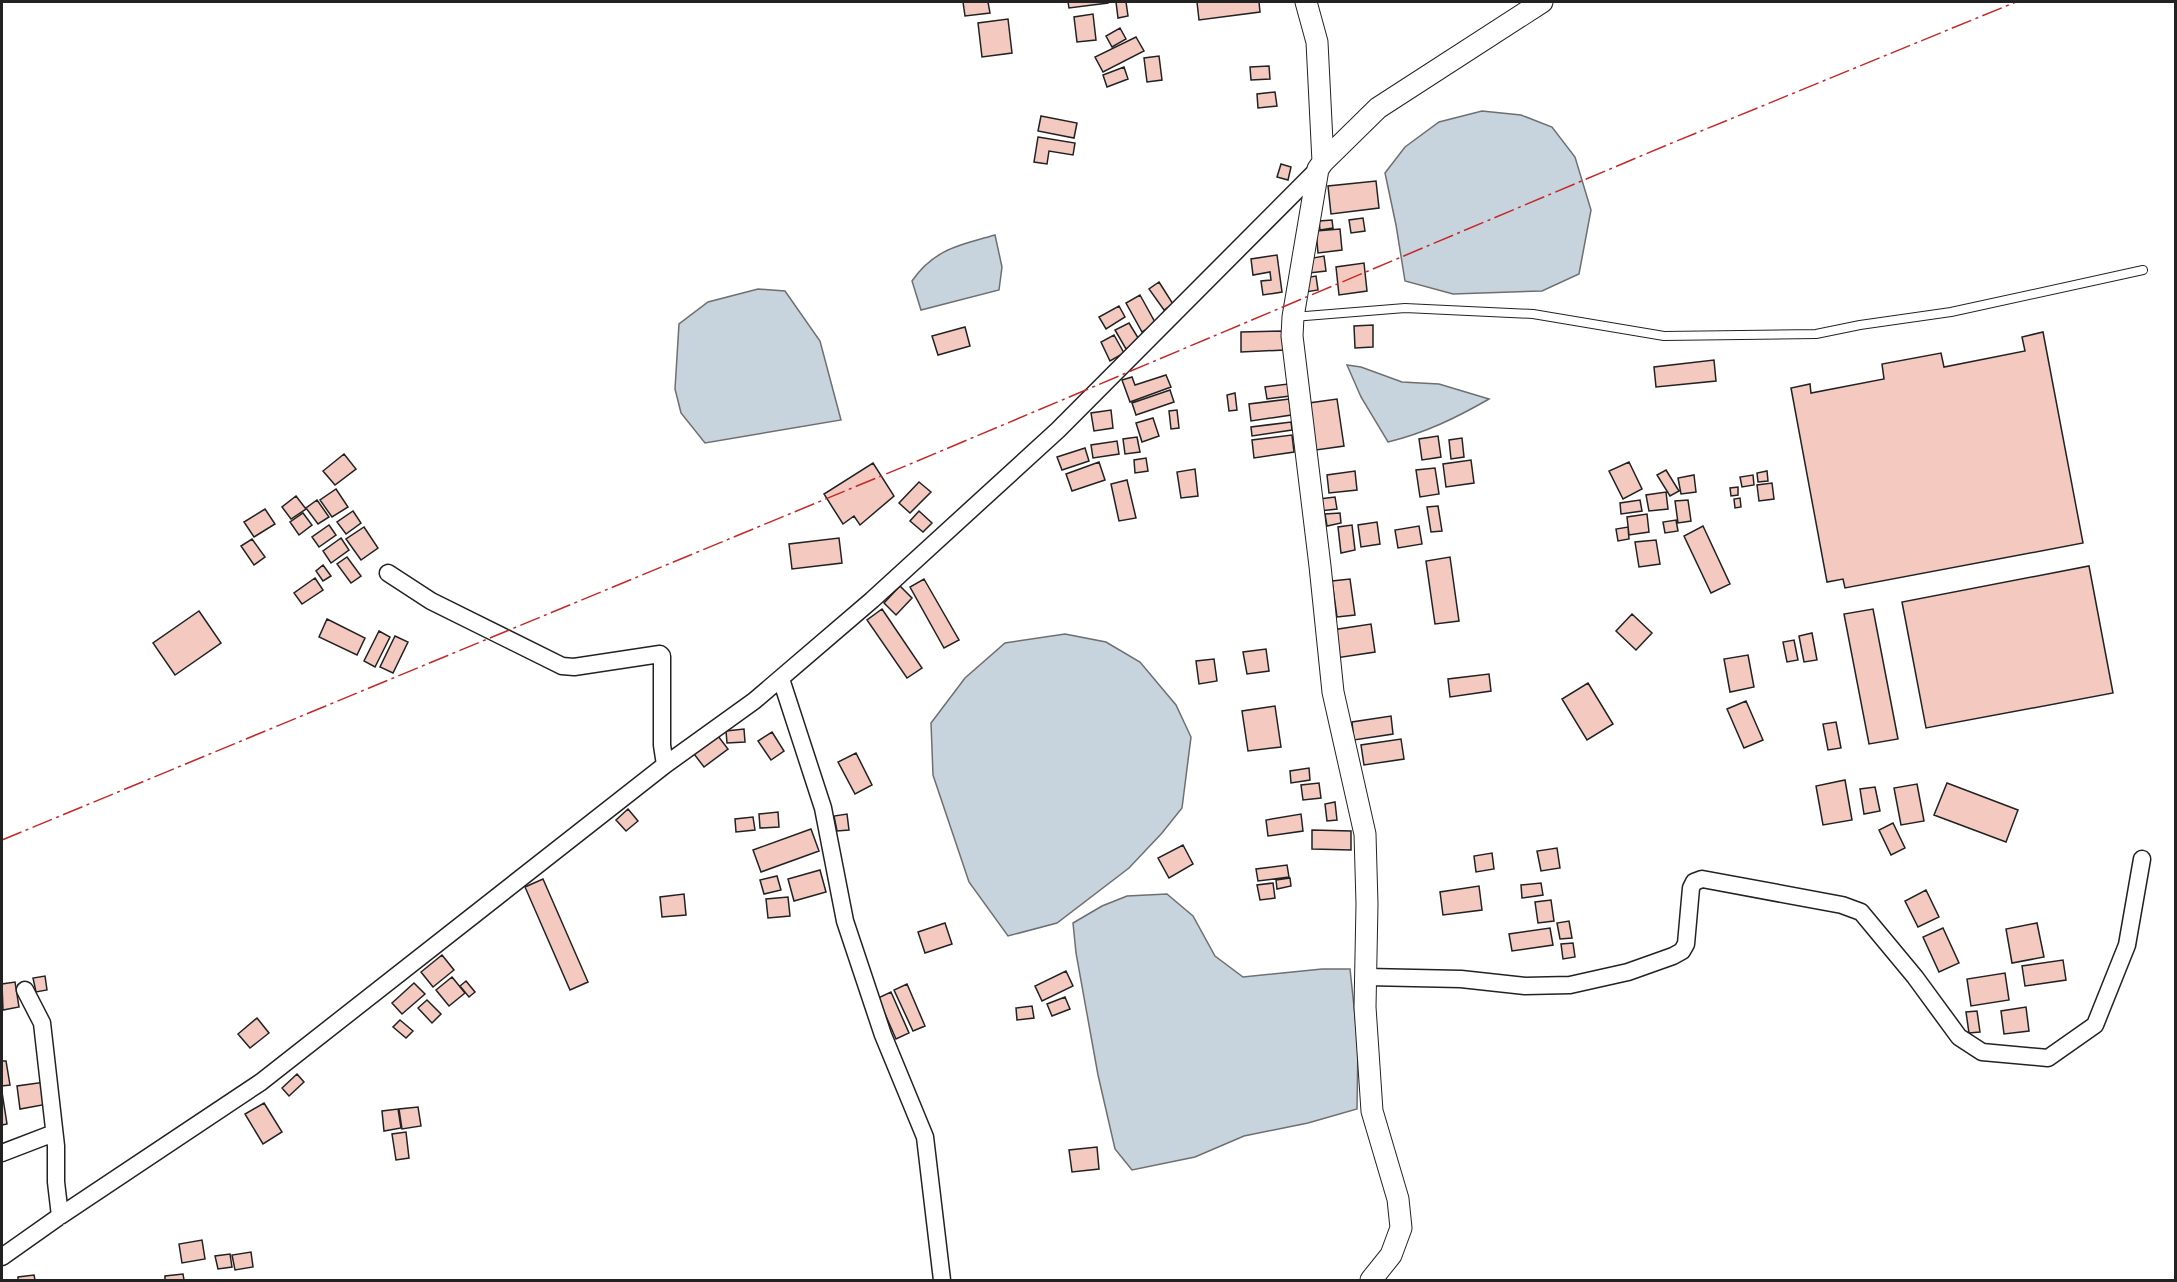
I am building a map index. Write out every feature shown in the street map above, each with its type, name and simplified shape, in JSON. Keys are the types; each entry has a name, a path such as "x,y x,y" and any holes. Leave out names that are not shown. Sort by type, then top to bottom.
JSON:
{"street":[{"path":"1306,2 1317,42 1320,166 1293,317 1292,336 1319,554 1333,692 1365,834 1367,978 1365,1007 1372,1111 1398,1199 1401,1228 1391,1255 1371,1281"},
{"path":"2,1257 261,1082 665,765 754,702 880,592 1058,430 1378,108 1542,2"},
{"path":"388,573 431,601 562,666 574,667 660,654 662,656 662,745 665,765"},
{"path":"781,679 823,808 845,921 883,1035 925,1137 942,1281"},
{"path":"1367,978 1461,979 1525,986 1570,985 1628,972 1673,957 1682,951 1686,944 1691,888 1694,882 1702,879 1755,891 1842,905 1861,912 1915,977 1959,1038 1982,1052 2048,1058 2095,1025 2127,945 2142,859"},
{"path":"25,990 42,1023 60,1216"},
{"path":"2,1153 54,1133"}],"lane":[{"path":"1293,317 1405,308 1533,314 1664,336 1816,334 1860,325 1951,312 2143,270"}],"shaded area":[{"path":"1482,111 1521,115 1552,127 1575,157 1591,210 1579,274 1542,291 1453,294 1405,281 1385,173 1405,147 1439,122"},
{"path":"995,235 1002,267 999,290 921,310 912,281 920,270 949,250"},
{"path":"758,289 785,291 820,341 841,420 705,443 681,413 675,389 679,324 708,302"},
{"path":"1347,365 1361,367 1402,382 1439,384 1489,399 1440,424 1388,442 1361,397"},
{"path":"1065,634 1106,642 1140,662 1176,705 1191,737 1182,808 1129,868 1057,923 1008,936 969,882 933,775 931,723 965,678 1005,643"},
{"path":"1167,894 1193,916 1215,956 1243,977 1322,969 1350,969 1358,1044 1357,1109 1308,1123 1244,1136 1195,1157 1132,1170 1115,1149 1098,1075 1076,953 1073,923 1102,906 1127,896"}],"building":[{"path":"963,2 988,2 990,13 965,16"},
{"path":"1068,2 1108,2 1108,3 1069,8"},
{"path":"1116,2 1126,2 1128,16 1118,18"},
{"path":"1197,2 1259,2 1260,12 1199,20"},
{"path":"1093,14 1096,40 1077,42 1074,17"},
{"path":"1008,19 1012,53 982,57 978,23"},
{"path":"1120,28 1126,39 1112,47 1106,36"},
{"path":"1136,37 1144,51 1103,72 1095,57"},
{"path":"1159,56 1162,80 1147,82 1144,58"},
{"path":"1269,66 1270,79 1251,80 1250,67"},
{"path":"1124,67 1128,79 1107,87 1103,75"},
{"path":"1275,92 1277,106 1258,108 1257,94"},
{"path":"1041,116 1077,123 1074,138 1038,131"},
{"path":"1038,137 1075,143 1073,155 1049,151 1047,164 1034,162"},
{"path":"1281,164 1291,167 1288,180 1277,177"},
{"path":"1376,181 1379,208 1331,214 1328,186"},
{"path":"1363,218 1365,231 1351,233 1349,220"},
{"path":"1332,220 1333,228 1320,230 1319,221"},
{"path":"1340,229 1342,250 1318,253 1316,231"},
{"path":"1277,255 1282,292 1263,295 1261,281 1271,280 1270,272 1253,275 1251,259"},
{"path":"1324,256 1326,271 1309,273 1307,259"},
{"path":"1364,263 1367,291 1339,295 1336,267"},
{"path":"1316,276 1318,290 1306,292 1304,278"},
{"path":"1159,282 1173,304 1164,310 1149,289"},
{"path":"1140,295 1156,324 1142,332 1126,303"},
{"path":"1119,306 1125,317 1106,329 1099,317"},
{"path":"1129,323 1140,341 1126,349 1115,330"},
{"path":"1373,325 1373,347 1355,348 1354,326"},
{"path":"965,327 970,346 938,355 932,336"},
{"path":"1284,331 1285,350 1241,352 1241,332"},
{"path":"2043,332 2083,543 1845,588 1843,579 1827,582 1791,388 1810,384 1811,393 1884,379 1882,364 1941,353 1944,367 2025,351 2022,337"},
{"path":"1114,335 1124,353 1110,361 1101,342"},
{"path":"1714,360 1716,381 1656,387 1654,367"},
{"path":"1166,375 1171,387 1130,402 1122,380 1132,377 1135,385"},
{"path":"1288,384 1290,396 1267,399 1265,387"},
{"path":"1170,390 1174,402 1136,415 1132,403"},
{"path":"1235,393 1237,410 1229,411 1227,395"},
{"path":"1289,399 1291,415 1251,421 1249,404"},
{"path":"1337,399 1344,446 1316,450 1309,403"},
{"path":"1111,410 1113,428 1094,431 1091,413"},
{"path":"1177,410 1179,428 1171,429 1169,411"},
{"path":"1153,418 1159,436 1142,442 1136,423"},
{"path":"1291,422 1292,430 1252,436 1251,427"},
{"path":"1292,435 1294,452 1254,458 1252,440"},
{"path":"1438,436 1441,457 1422,460 1419,439"},
{"path":"1137,437 1140,452 1125,454 1123,439"},
{"path":"1462,438 1464,457 1451,459 1449,440"},
{"path":"1117,441 1119,454 1093,458 1091,445"},
{"path":"1085,448 1089,461 1062,470 1057,457"},
{"path":"344,454 356,469 335,485 323,471"},
{"path":"1146,458 1148,471 1135,473 1134,460"},
{"path":"1471,460 1474,483 1446,487 1443,464"},
{"path":"1099,462 1105,480 1072,491 1066,474"},
{"path":"1629,462 1642,489 1623,499 1609,471"},
{"path":"873,463 894,496 860,525 854,516 843,524 824,494"},
{"path":"1435,468 1439,494 1420,497 1416,470"},
{"path":"1195,469 1198,496 1181,498 1177,472"},
{"path":"1666,470 1679,491 1670,496 1657,475"},
{"path":"1355,471 1357,490 1329,493 1327,475"},
{"path":"1767,471 1768,481 1758,482 1757,473"},
{"path":"1694,475 1696,492 1681,494 1678,478"},
{"path":"1753,475 1754,485 1742,487 1740,477"},
{"path":"1127,480 1136,518 1119,521 1111,484"},
{"path":"919,482 931,492 910,513 899,503"},
{"path":"1772,483 1774,499 1759,501 1757,485"},
{"path":"1738,487 1738,495 1731,496 1730,488"},
{"path":"336,489 348,507 332,517 320,500"},
{"path":"1666,492 1668,509 1649,511 1646,495"},
{"path":"296,496 306,509 291,519 282,507"},
{"path":"1335,497 1337,509 1320,511 1319,499"},
{"path":"1740,498 1741,507 1735,508 1734,499"},
{"path":"317,500 329,517 318,524 306,508"},
{"path":"1640,500 1642,511 1621,514 1620,503"},
{"path":"1688,500 1691,521 1678,523 1675,501"},
{"path":"1438,506 1442,531 1431,532 1427,507"},
{"path":"265,509 275,524 254,537 244,522"},
{"path":"353,511 361,523 346,534 337,522"},
{"path":"919,511 932,523 923,532 910,521"},
{"path":"303,513 312,525 299,535 290,522"},
{"path":"1340,513 1341,523 1327,526 1325,514"},
{"path":"1647,514 1649,532 1629,535 1627,517"},
{"path":"1676,520 1678,531 1665,533 1663,522"},
{"path":"1377,522 1380,544 1361,547 1358,525"},
{"path":"329,525 336,535 319,547 312,537"},
{"path":"1352,525 1355,550 1341,553 1338,527"},
{"path":"1419,526 1422,544 1398,548 1395,530"},
{"path":"1703,526 1730,584 1711,593 1684,536"},
{"path":"364,527 378,548 361,560 346,539"},
{"path":"1628,527 1629,539 1618,541 1616,529"},
{"path":"341,538 349,550 331,563 323,551"},
{"path":"839,538 842,563 792,569 789,544"},
{"path":"252,539 265,557 254,565 241,546"},
{"path":"1656,540 1660,564 1639,567 1635,542"},
{"path":"347,557 361,576 351,583 337,564"},
{"path":"1450,557 1459,621 1435,624 1426,561"},
{"path":"323,565 331,576 323,581 316,571"},
{"path":"2089,566 2113,693 1926,728 1902,602"},
{"path":"315,578 323,590 302,604 294,593"},
{"path":"924,579 959,640 944,648 910,587"},
{"path":"1350,579 1355,615 1337,617 1332,581"},
{"path":"900,586 912,598 896,615 884,603"},
{"path":"882,609 922,668 907,678 867,620"},
{"path":"1873,609 1898,739 1869,744 1844,614"},
{"path":"199,611 221,643 175,675 153,643"},
{"path":"1632,614 1652,633 1636,650 1616,631"},
{"path":"327,619 365,638 357,655 319,637"},
{"path":"1371,624 1375,652 1336,658 1332,630"},
{"path":"379,631 390,637 375,667 364,661"},
{"path":"1812,633 1817,660 1804,662 1799,636"},
{"path":"395,636 408,642 393,673 380,667"},
{"path":"1794,640 1798,660 1787,662 1783,642"},
{"path":"1266,649 1269,671 1247,674 1243,652"},
{"path":"1748,655 1754,687 1730,692 1724,659"},
{"path":"1214,659 1217,681 1199,684 1196,661"},
{"path":"1489,674 1491,691 1450,697 1448,679"},
{"path":"1588,683 1613,724 1587,740 1562,699"},
{"path":"1746,701 1763,740 1744,748 1727,709"},
{"path":"1275,706 1281,747 1248,751 1242,711"},
{"path":"1391,716 1393,734 1354,740 1352,722"},
{"path":"1836,722 1841,748 1828,750 1823,724"},
{"path":"744,729 745,742 727,743 726,731"},
{"path":"772,732 784,751 771,760 758,741"},
{"path":"718,736 728,749 704,767 694,754"},
{"path":"1401,739 1404,759 1364,765 1361,745"},
{"path":"856,753 872,785 855,794 838,762"},
{"path":"1309,768 1310,780 1291,783 1290,771"},
{"path":"1845,780 1852,820 1823,825 1816,786"},
{"path":"1319,783 1321,798 1303,800 1301,785"},
{"path":"1947,783 2018,810 2006,842 1934,815"},
{"path":"1917,784 1924,821 1901,825 1894,788"},
{"path":"1875,787 1880,811 1864,814 1860,789"},
{"path":"1335,802 1337,820 1327,821 1325,804"},
{"path":"628,809 638,821 626,831 616,820"},
{"path":"778,812 779,827 760,828 759,814"},
{"path":"847,814 849,830 837,831 834,816"},
{"path":"1301,814 1303,831 1268,836 1266,820"},
{"path":"753,817 755,830 736,832 735,819"},
{"path":"1893,823 1905,848 1891,855 1879,830"},
{"path":"811,829 819,851 761,872 753,850"},
{"path":"1312,830 1351,831 1351,850 1312,849"},
{"path":"1183,845 1193,864 1169,878 1158,858"},
{"path":"1557,848 1560,868 1541,871 1537,851"},
{"path":"1492,853 1494,869 1476,872 1474,856"},
{"path":"1287,865 1289,877 1258,881 1256,869"},
{"path":"820,870 826,892 794,901 788,879"},
{"path":"777,876 781,890 764,894 760,880"},
{"path":"1290,878 1291,886 1277,889 1276,880"},
{"path":"543,879 588,982 570,990 525,887"},
{"path":"1273,883 1275,898 1260,900 1257,885"},
{"path":"1541,883 1543,895 1522,898 1521,885"},
{"path":"1479,886 1482,910 1443,915 1440,892"},
{"path":"1926,890 1939,917 1918,927 1905,901"},
{"path":"684,894 686,915 662,917 660,897"},
{"path":"788,897 790,916 768,918 766,899"},
{"path":"1551,900 1554,921 1538,923 1535,902"},
{"path":"1569,921 1572,938 1560,939 1557,923"},
{"path":"945,923 952,944 925,953 918,932"},
{"path":"2037,923 2044,957 2012,963 2006,929"},
{"path":"1550,928 1553,945 1512,951 1509,934"},
{"path":"1943,928 1959,963 1939,972 1923,937"},
{"path":"1573,943 1575,957 1563,959 1561,944"},
{"path":"442,955 454,970 433,987 421,972"},
{"path":"2063,960 2066,980 2025,986 2022,966"},
{"path":"1066,971 1073,986 1042,1001 1035,986"},
{"path":"2005,973 2009,1000 1971,1006 1967,979"},
{"path":"45,976 47,990 36,992 33,978"},
{"path":"452,977 465,993 449,1006 436,990"},
{"path":"466,981 475,992 469,997 460,986"},
{"path":"15,982 19,1007 3,1010 2,984"},
{"path":"414,983 425,994 402,1014 392,1003"},
{"path":"907,984 925,1026 913,1031 894,990"},
{"path":"891,992 909,1033 896,1039 878,998"},
{"path":"1065,997 1070,1009 1052,1016 1047,1004"},
{"path":"427,1000 441,1014 432,1023 418,1008"},
{"path":"1032,1006 1034,1018 1017,1020 1016,1008"},
{"path":"2026,1007 2029,1031 2004,1034 2001,1011"},
{"path":"1977,1011 1980,1032 1969,1033 1966,1012"},
{"path":"257,1018 269,1033 250,1048 238,1034"},
{"path":"400,1020 413,1031 406,1038 393,1027"},
{"path":"2,1061 6,1061 10,1085 2,1086"},
{"path":"297,1074 304,1082 289,1096 282,1088"},
{"path":"45,1082 48,1104 20,1109 17,1086"},
{"path":"2,1092 7,1124 2,1125"},
{"path":"264,1103 282,1132 263,1144 245,1114"},
{"path":"418,1107 421,1126 402,1129 399,1109"},
{"path":"398,1109 401,1128 384,1131 382,1111"},
{"path":"406,1132 409,1158 396,1160 392,1134"},
{"path":"1097,1147 1099,1169 1072,1172 1069,1150"},
{"path":"202,1240 205,1259 182,1263 179,1244"},
{"path":"251,1252 253,1267 235,1270 232,1255"},
{"path":"230,1254 232,1267 218,1269 215,1256"},
{"path":"183,1274 184,1280 165,1280 165,1276"},
{"path":"34,1275 35,1280 18,1280 18,1277"}],"power":[{"path":"2,840 915,462 1667,145 2016,2"}]}
